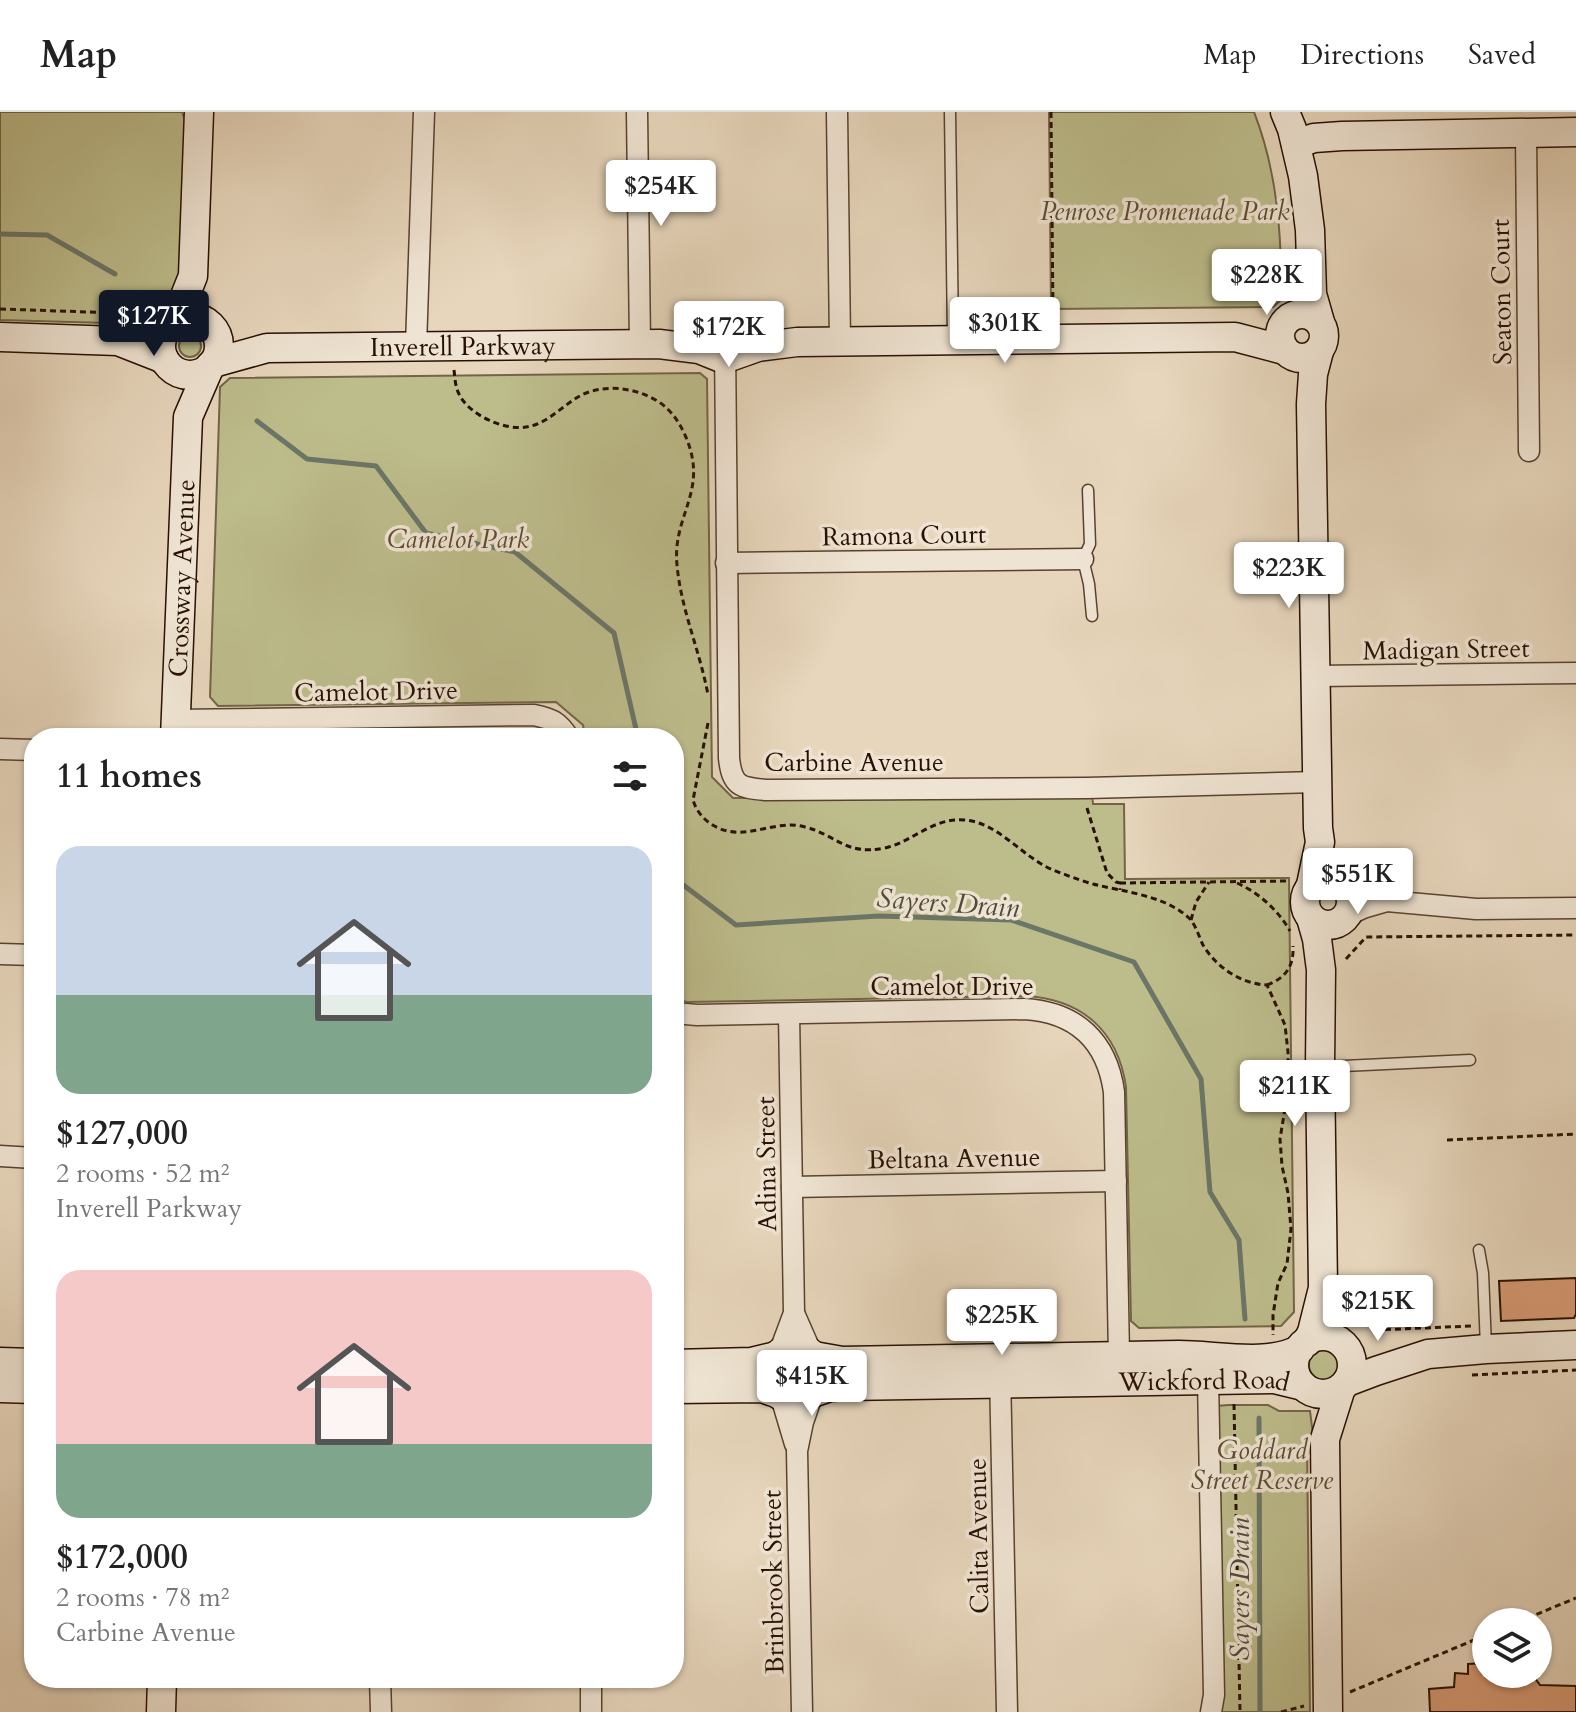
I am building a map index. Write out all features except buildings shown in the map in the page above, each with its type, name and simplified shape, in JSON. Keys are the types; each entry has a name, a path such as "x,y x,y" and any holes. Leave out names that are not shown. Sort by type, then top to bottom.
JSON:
{"street":[{"path":"166,319 162,352 174,370 193,374 202,372 212,364 219,344 193,276 199,112"},
{"path":"416,346 424,112"},
{"path":"637,112 650,344"},
{"path":"837,112 840,342"},
{"path":"1285,112 1296,144 1308,208 1312,294 1325,334 1319,351 1302,359 1287,337"},
{"path":"1296,144 1314,138 1342,136 1576,132"},
{"name":"Seaton Court","path":"1526,133 1529,451"},
{"path":"1310,268 1287,337 1311,404"},
{"path":"0,337 118,341 149,333 166,319 193,276"},
{"path":"1287,337 1294,316 1308,315 1320,322"},
{"path":"166,319 192,317 209,324"},
{"name":"Inverell Parkway","path":"209,324 267,348"},
{"path":"725,351 797,342 1287,337"},
{"path":"118,341 166,361"},
{"name":"Inverell Parkway","path":"212,364 267,348 650,344 725,351"},
{"name":"Carbine Avenue","path":"725,351 729,758 732,777 739,785 766,790 1087,788 1317,782"},
{"path":"1319,351 1313,374 1311,404 1320,842 1351,902 1330,942 1334,964 1320,1067 1323,1288 1312,1332 1296,1358 1295,1370 1325,1439"},
{"name":"Crossway Avenue","path":"166,361 188,417 175,728"},
{"name":"Crossway Avenue","path":"188,417 212,364"},
{"name":"Ramona Court","path":"726,563 1083,559"},
{"name":"Madigan Street","path":"1316,676 1576,673"},
{"name":"Camelot Drive","path":"288,728 401,727 534,715 551,719 563,728"},
{"path":"0,749 24,750"},
{"path":"1320,842 1301,883 1306,910 1317,939 1334,964"},
{"path":"1301,883 1327,878 1337,880 1387,901 1476,909 1576,908"},
{"path":"1311,918 1328,925 1363,908 1387,901"},
{"path":"0,954 24,955"},
{"name":"Camelot Drive","path":"684,1014 1024,1009 1041,1010 1065,1017 1076,1024 1094,1041 1107,1061 1114,1092 1119,1356"},
{"name":"Adina Street","path":"778,1355 794,1313 789,1014"},
{"path":"0,1156 24,1157"},
{"name":"Beltana Avenue","path":"792,1187 1116,1181"},
{"path":"1323,1288 1352,1362 1352,1370 1325,1439 1328,1706"},
{"name":"Adina Street","path":"794,1313 813,1355"},
{"path":"1303,1346 1315,1338 1327,1337 1367,1349 1428,1354 1576,1345"},
{"name":"Wickford Road","path":"814,1392 830,1387 1119,1356 1273,1358 1303,1346"},
{"path":"684,1364 751,1362 796,1348 813,1355 821,1370 819,1385 814,1392 798,1400 789,1400 762,1388 684,1389"},
{"path":"1304,1387 1324,1394 1376,1371 1428,1354"},
{"path":"778,1355 769,1370 769,1378 779,1395"},
{"name":"Wickford Road","path":"813,1355 842,1361 1000,1371 1274,1379 1304,1387"},
{"path":"0,1362 24,1363"},
{"name":"Calita Avenue","path":"1000,1371 1007,1712"},
{"path":"1208,1379 1214,1695 1211,1712"},
{"path":"0,1388 24,1389"},
{"name":"Brinbrook Street","path":"802,1712 797,1451 814,1392"},
{"name":"Brinbrook Street","path":"779,1395 797,1451"},
{"path":"161,1712 162,1688"},
{"path":"380,1688 381,1712"},
{"path":"591,1688 591,1712"}],"lane":[{"path":"950,112 953,340"},
{"path":"1088,490 1090,544 1083,559 1092,616"},
{"path":"1320,1067 1470,1060"},
{"path":"1479,1250 1486,1349"}],"path":[{"path":"1051,112 1054,339"},
{"path":"0,309 166,319"},
{"path":"1087,788 1087,810 1107,873 1116,882 1301,883"},
{"path":"1191,920 1196,902 1209,882"},
{"path":"1234,882 1263,899 1290,931 1293,947 1291,965 1278,981 1267,985"},
{"path":"1120,883 1120,890"},
{"path":"1334,964 1366,937 1576,935"},
{"path":"1447,1140 1576,1134"},
{"path":"1468,1375 1576,1370"},
{"path":"1234,1403 1240,1712"},
{"path":"1552,1608 1576,1598"},
{"path":"1281,1712 1328,1706 1472,1641"}],"green space":[{"path":"0,112 182,112 185,120 180,281 162,319 136,329 106,323 0,320"},
{"name":"Penrose Promenade Park","path":"1049,112 1254,112 1268,158 1277,204 1282,299 1273,307 1051,309"},
{"path":"190,335 201,346 190,357 179,346"},
{"name":"Camelot Park","path":"700,373 707,379 712,777 733,798 1092,794 1093,804 1124,804 1125,879 1289,878 1294,1312 1281,1326 1139,1328 1131,1321 1126,1087 1122,1067 1106,1034 1080,1011 1045,998 1025,996 684,1001 684,728 583,728 556,702 218,706 210,697 220,387 230,378"},
{"path":"1324,1350 1335,1354 1339,1365 1335,1376 1324,1380 1313,1376 1309,1365 1313,1354"},
{"name":"Goddard Street Reserve","path":"1268,1405 1279,1411 1310,1411 1313,1435 1307,1442 1310,1712 1219,1712 1217,1406"}],"waterway":[{"name":"Sayers Drain","path":"0,234 47,235 115,274"},
{"name":"Sayers Drain","path":"257,421 307,459 376,466 426,533 515,552 614,633 636,728"},
{"name":"Sayers Drain","path":"684,886 736,925 879,916 1011,920 1134,962 1201,1079 1210,1192 1239,1240 1245,1319"},
{"name":"Sayers Drain","path":"1259,1418 1260,1712"}]}
